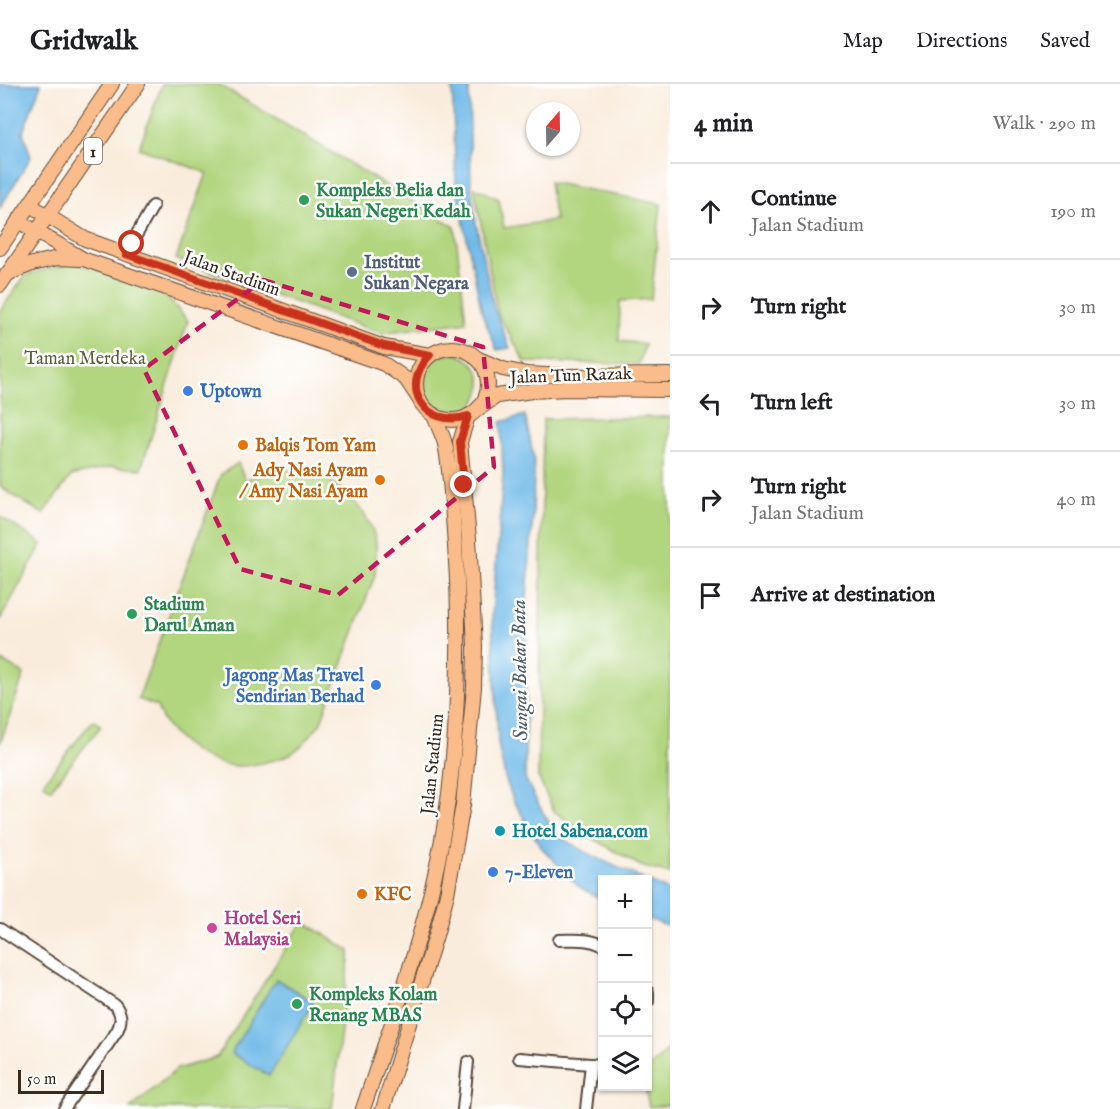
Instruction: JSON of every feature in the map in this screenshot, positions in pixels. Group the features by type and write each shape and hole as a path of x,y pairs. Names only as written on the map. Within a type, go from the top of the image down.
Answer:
{"main road":[{"name":"1","path":"0,248 111,84"},
{"name":"1","path":"4,280 138,84"},
{"name":"Jalan Stadium","path":"30,205 85,239 384,346 430,355"},
{"name":"Jalan Stadium","path":"18,221 82,259 384,364 406,380 418,397"},
{"path":"4,280 32,264 58,258 82,259"},
{"path":"453,348 465,350 482,365 487,376 487,388 484,399 473,412 456,419 445,419 434,415 424,407 418,397 417,374 422,363 430,355 453,348"},
{"name":"Jalan Tun Razak","path":"476,358 503,369 527,374 670,375"},
{"name":"Jalan Tun Razak","path":"473,412 497,396 532,391 670,390"},
{"name":"Jalan Stadium","path":"383,1109 447,894 463,805 474,687 475,646 469,539 460,442 473,412"},
{"name":"Jalan Stadium","path":"363,1109 423,923 434,880 451,778 459,646 455,540 445,443 434,415"}],"street":[{"path":"126,254 153,206"},
{"path":"0,929 115,1005 119,1010 121,1023 117,1031 64,1109"},
{"path":"559,940 598,942"},
{"path":"519,1058 597,1065 586,1109"},
{"path":"463,1109 468,1062"}],"highlighted area":[{"path":"263,280 483,347 494,467 338,595 240,569 144,369"}],"green space":[{"name":"Kompleks Belia dan Sukan Negeri Kedah","path":"162,84 218,84 455,227 466,322 380,333 176,259 207,173 139,148"},
{"path":"549,182 661,204 651,299 620,301 619,341 645,344 639,364 525,362 498,314 474,187 499,199 504,228 555,220"},
{"name":"Taman Merdeka","path":"74,263 161,290 188,321 141,469 111,467 71,476 43,514 0,487 0,311 25,276"},
{"path":"445,354 457,354 473,362 479,372 481,384 479,396 473,406 457,414 445,414 429,406 421,390 421,378 429,362"},
{"path":"670,417 670,874 641,866 587,835 554,811 538,777 543,419"},
{"path":"238,463 245,480 271,470 285,470 301,471 330,481 344,492 364,514 372,530 377,552 375,575 320,724 302,745 289,755 262,763 238,766 213,761 189,747 169,728 157,706 138,699 221,474"},
{"path":"0,516 42,544 0,620"},
{"path":"0,660 24,674 0,744"},
{"path":"93,720 101,726 51,789 43,783"},
{"name":"Kompleks Kolam Renang MBAS","path":"303,921 350,951 332,1109 130,1109 177,1069 217,1057"},
{"path":"670,1048 670,1105 649,1107 646,1091 652,1091 652,1065"}],"water":[{"path":"0,84 41,84 23,132 31,157 0,208"},
{"path":"452,84 469,84 471,188 475,218 494,308 510,348 497,350 482,313 456,185"},
{"name":"Sungai Bakar Bata","path":"525,415 534,459 527,598 525,778 555,831 597,858 635,875 598,875 598,898 579,887 541,847 513,800 498,744 492,615 503,474 501,422"},
{"path":"652,883 670,891 670,927 652,920"},
{"path":"276,979 314,1002 269,1076 231,1053"}],"place":[{"name":"Kompleks Belia dan Sukan Negeri Kedah","path":"304,200"},
{"name":"Institut Sukan Negara","path":"352,272"},
{"name":"Uptown","path":"188,391"},
{"name":"Balqis Tom Yam","path":"243,445"},
{"name":"Ady Nasi Ayam / Amy Nasi Ayam","path":"380,480"},
{"name":"Stadium Darul Aman","path":"132,614"},
{"name":"Jagong Mas Travel Sendirian Berhad","path":"376,685"},
{"name":"Hotel Sabena.com","path":"500,831"},
{"name":"7-Eleven","path":"493,872"},
{"name":"KFC","path":"362,894"},
{"name":"Hotel Seri Malaysia","path":"212,928"},
{"name":"Kompleks Kolam Renang MBAS","path":"297,1004"}],"route":[{"path":"132,244 126,254 384,346 430,355 422,363 417,374 418,397 424,407 434,415 445,419 468,416 460,442 464,485"}]}
